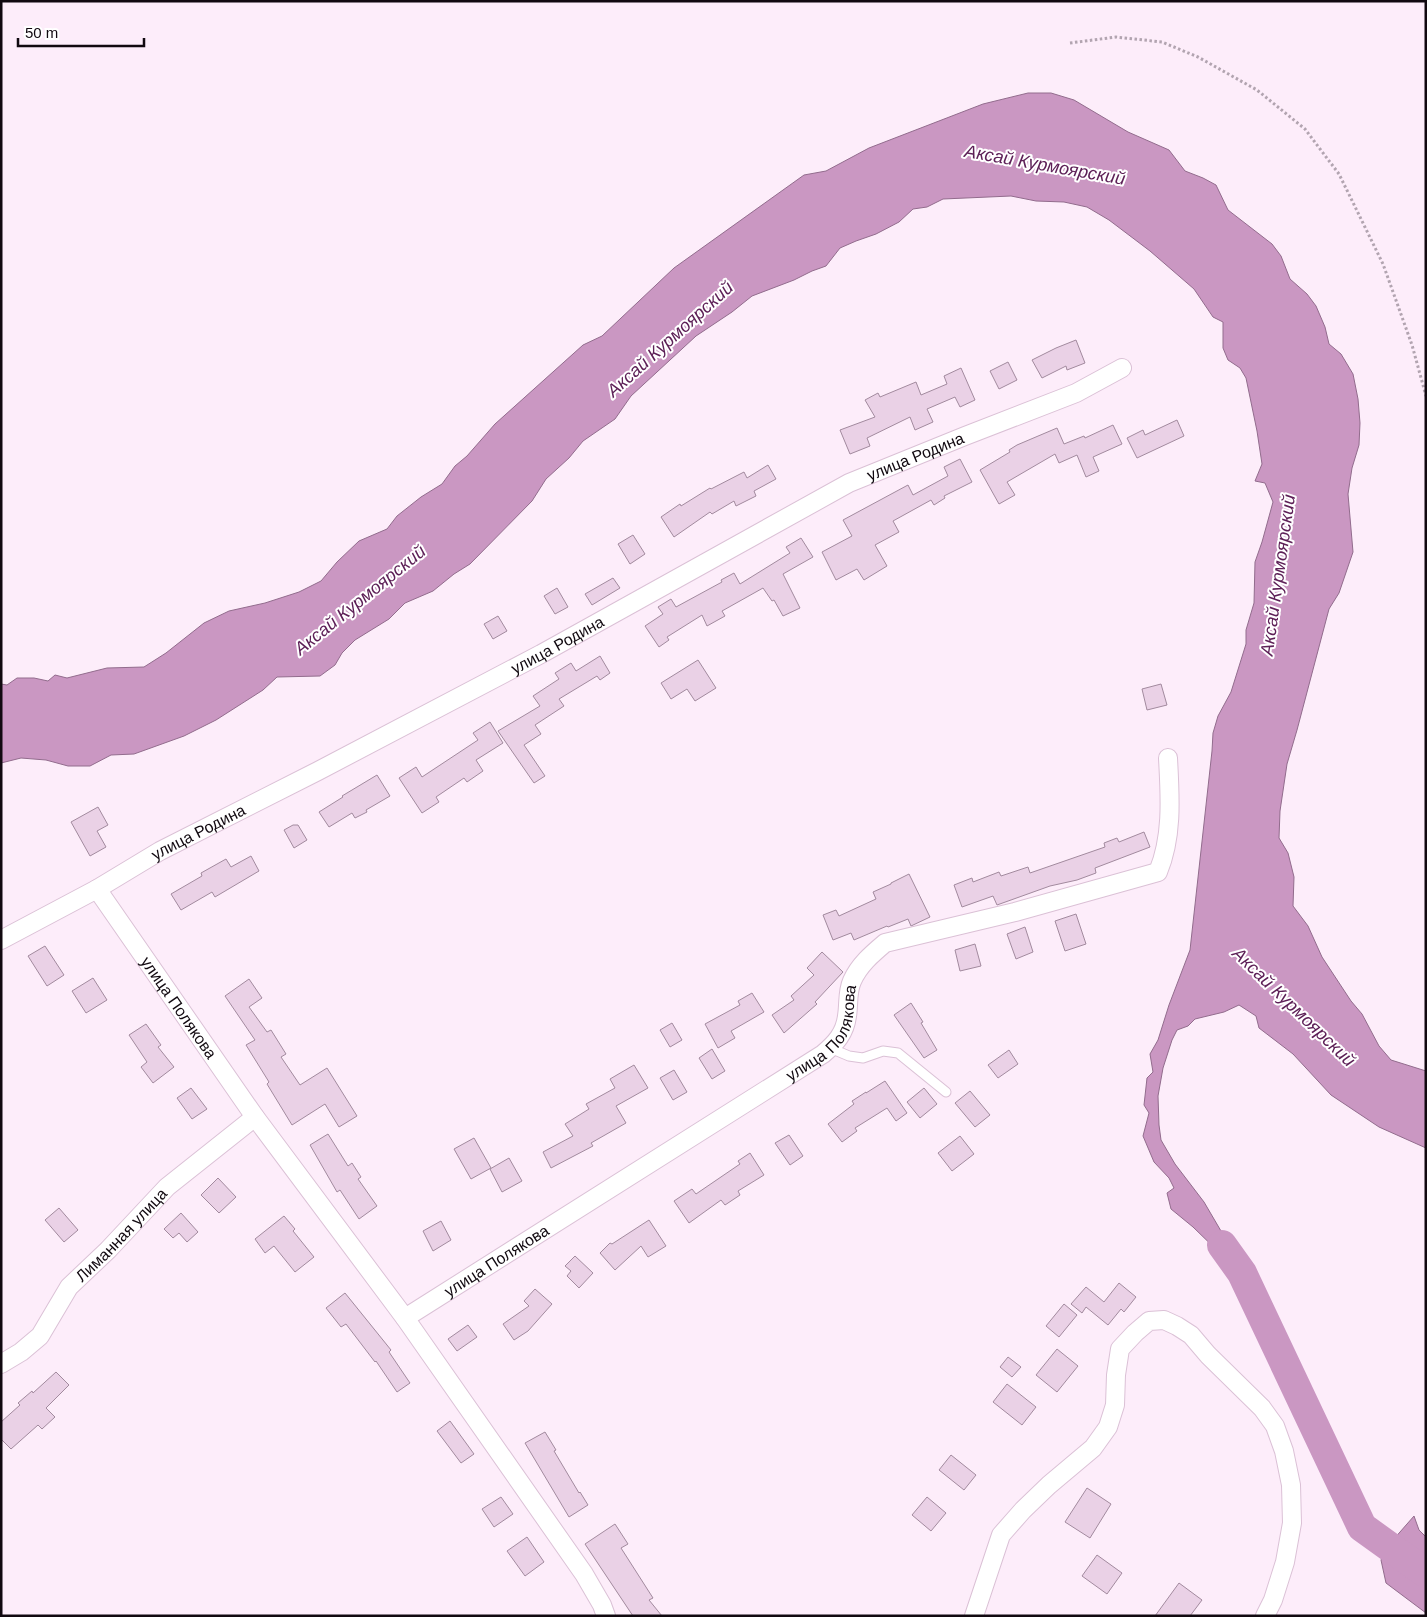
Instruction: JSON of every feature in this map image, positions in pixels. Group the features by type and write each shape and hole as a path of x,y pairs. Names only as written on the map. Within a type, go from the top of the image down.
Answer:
{"street":[{"name":"улица Родина","path":"1,940 97,889 160,851 318,771 541,654 849,482 1076,393 1122,368"},
{"name":"улица Полякова","path":"405,1318 823,1054 836,1043 844,1029 851,982 859,967 885,943 1015,912 1158,872 1164,856 1168,824 1170,799 1168,758"},
{"name":"улица Полякова","path":"97,889 255,1117 405,1318 584,1574 602,1605 606,1616"},
{"name":"Лиманная улица","path":"1,1364 21,1352 40,1336 69,1287 108,1250 167,1187 255,1117"},
{"path":"976,1613 1001,1535 1049,1485 1093,1448 1108,1427 1115,1405 1116,1375 1120,1349 1149,1321 1164,1320 1191,1335 1208,1355 1262,1408 1275,1426 1284,1451 1291,1485 1292,1523 1285,1562 1273,1600 1265,1616"}],"lane":[{"path":"830,1048 850,1056 863,1058 883,1051 898,1053 946,1092"}],"path":[{"path":"1070,43 1116,37 1162,42 1198,57 1258,90 1304,130 1339,174 1384,264 1412,345 1426,396"}],"water":[{"name":"Аксай Курмоярский","path":"1028,93 1051,93 1074,100 1128,132 1169,150 1185,171 1216,185 1228,210 1272,244 1281,256 1290,279 1307,294 1316,306 1325,327 1329,344 1341,354 1353,374 1358,399 1359,445 1352,468 1348,494 1353,552 1339,593 1329,609 1287,764 1280,811 1279,838 1288,853 1294,877 1293,906 1308,926 1322,957 1351,1001 1362,1014 1379,1046 1391,1060 1426,1071 1426,1148 1379,1127 1331,1095 1293,1054 1259,1028 1256,1016 1239,1005 1224,1012 1195,1019 1188,1026 1177,1030 1163,1068 1158,1096 1161,1140 1175,1164 1204,1202 1221,1231 1256,1275 1240,1280 1226,1259 1171,1209 1167,1193 1174,1188 1169,1178 1154,1162 1143,1136 1149,1113 1144,1105 1147,1078 1153,1072 1150,1054 1158,1040 1190,950 1213,733 1218,716 1231,692 1246,644 1246,630 1254,603 1255,562 1273,502 1265,483 1255,481 1262,464 1257,431 1246,378 1240,368 1228,360 1223,348 1223,322 1213,317 1194,289 1150,251 1109,220 1087,207 1064,202 1036,201 1011,196 943,199 927,207 913,209 899,222 876,234 840,248 826,266 752,296 696,336 631,396 615,419 583,441 569,458 546,479 532,501 470,564 433,591 405,603 389,619 355,640 342,653 335,665 320,676 277,677 263,690 216,720 184,736 134,754 111,755 90,766 68,766 46,760 21,758 1,763 1,684 7,685 17,678 34,678 48,681 55,675 67,678 107,668 144,667 166,653 204,623 229,611 265,603 299,592 321,581 359,541 387,529 397,516 421,497 442,484 455,466 467,456 495,424 583,345 602,336 674,268 804,175 826,171 869,148 983,104"},
{"path":"1414,1516 1419,1530 1426,1537 1426,1613 1386,1583 1381,1560 1386,1548"}],"building":[{"path":"1076,340 1085,363 1067,370 1066,366 1042,378 1032,360"},
{"path":"1008,362 1017,380 999,389 990,371"},
{"path":"961,368 975,400 960,407 955,397 927,409 933,422 915,430 910,417 867,438 870,446 850,454 840,430 875,417 865,400 878,393 880,397 916,382 921,395 947,384 944,376"},
{"path":"1177,420 1184,436 1137,458 1127,438 1143,430 1145,435"},
{"path":"1113,425 1122,444 1093,457 1099,471 1086,477 1077,455 1059,463 1055,454 1007,482 1015,495 999,504 980,470 1010,452 1009,450 1017,445 1057,428 1064,444 1084,436 1085,438"},
{"path":"960,459 972,482 944,496 945,498 934,505 931,500 893,521 899,532 875,545 887,566 864,580 857,569 836,580 822,552 852,536 843,520 908,485 913,495 948,476 944,467"},
{"path":"768,465 776,479 754,491 756,496 736,506 734,501 712,514 710,512 674,537 661,517 680,504 681,506 710,488 744,472 747,478"},
{"path":"633,535 645,554 630,564 618,544"},
{"path":"801,538 813,557 783,574 800,608 783,616 774,600 772,601 763,588 722,611 725,616 707,626 702,615 667,637 669,640 659,647 645,626 663,614 658,607 671,599 676,607 722,582 721,580 734,573 740,584 790,553 786,547"},
{"path":"613,578 620,588 592,605 585,594"},
{"path":"557,588 568,607 555,614 544,596"},
{"path":"498,616 507,631 493,639 484,624"},
{"path":"600,656 610,673 600,680 597,676 559,699 564,706 535,725 541,734 524,745 545,776 534,783 498,731 540,706 533,696 559,679 555,673 571,663 576,671"},
{"path":"698,660 716,688 695,701 687,689 671,699 661,683"},
{"path":"1161,684 1167,705 1147,710 1142,689"},
{"path":"490,722 503,743 476,760 483,771 467,782 464,778 436,797 439,802 422,813 399,778 416,767 422,777 478,740 473,733"},
{"path":"377,775 390,796 366,810 367,812 355,818 352,813 329,827 319,812"},
{"path":"98,807 108,825 97,831 106,847 90,856 71,822"},
{"path":"293,825 298,825 307,840 294,848 284,830"},
{"path":"1144,832 1150,847 1095,868 1096,873 1077,880 1050,886 997,905 993,896 962,907 954,885 972,878 973,882 999,872 1001,876 1028,867 1030,873 1105,847 1104,843 1117,838 1119,842"},
{"path":"251,856 259,871 215,897 212,892 181,910 171,894 202,876 201,873 226,859 231,867"},
{"path":"909,874 930,917 911,926 908,919 854,940 851,933 833,940 823,915 836,910 839,916 876,899 873,892"},
{"path":"1076,914 1086,944 1065,951 1055,921"},
{"path":"1025,927 1033,952 1016,959 1007,934"},
{"path":"975,944 981,966 960,971 955,950"},
{"path":"45,946 64,975 47,986 28,956"},
{"path":"822,952 843,972 815,1002 817,1004 784,1033 772,1015 794,1000 791,996 814,975 807,968"},
{"path":"93,978 107,1000 86,1013 72,991"},
{"path":"249,979 262,998 249,1007 267,1032 271,1030 286,1054 281,1057 300,1085 327,1068 357,1116 339,1127 325,1104 292,1125 246,1045 255,1040 225,996"},
{"path":"752,993 764,1012 731,1031 735,1038 718,1048 705,1024 740,1005 738,1001"},
{"path":"911,1003 937,1050 924,1058 894,1015"},
{"path":"672,1023 682,1040 670,1047 660,1030"},
{"path":"146,1024 161,1045 158,1047 174,1067 153,1083 141,1067 147,1062 129,1035"},
{"path":"712,1049 725,1071 712,1079 699,1058"},
{"path":"1009,1050 1018,1064 998,1078 988,1065"},
{"path":"634,1065 648,1088 616,1106 626,1123 591,1143 593,1146 551,1168 543,1152 573,1136 565,1124 589,1109 586,1104 615,1088 610,1079"},
{"path":"674,1070 687,1092 673,1100 660,1078"},
{"path":"885,1081 907,1113 896,1121 887,1108 855,1128 857,1131 842,1142 828,1124 854,1104 852,1101"},
{"path":"191,1088 207,1109 192,1119 177,1098"},
{"path":"924,1088 937,1104 920,1118 907,1102"},
{"path":"970,1091 990,1115 975,1127 955,1103"},
{"path":"328,1134 348,1166 352,1163 361,1177 358,1179 377,1206 359,1219 340,1190 337,1192 310,1145"},
{"path":"789,1135 803,1156 790,1165 775,1143"},
{"path":"960,1136 974,1154 952,1171 938,1153"},
{"path":"474,1138 491,1168 471,1179 454,1149"},
{"path":"750,1153 764,1175 738,1191 740,1195 725,1205 721,1200 689,1223 674,1201 692,1189 696,1194 740,1164 738,1161"},
{"path":"509,1158 522,1181 502,1192 490,1169"},
{"path":"218,1178 236,1197 219,1213 201,1195"},
{"path":"59,1208 78,1230 64,1242 45,1220"},
{"path":"181,1213 198,1232 187,1242 179,1233 173,1238 164,1229"},
{"path":"284,1216 295,1229 293,1231 314,1257 295,1272 274,1246 265,1253 255,1239"},
{"path":"649,1220 666,1246 648,1257 641,1246 615,1270 600,1253 610,1243 612,1244"},
{"path":"441,1221 451,1240 433,1251 423,1231"},
{"path":"575,1256 593,1273 579,1288 567,1276 571,1271 565,1266"},
{"path":"1119,1283 1136,1297 1124,1312 1121,1309 1108,1325 1086,1307 1082,1313 1071,1304 1086,1287 1104,1302"},
{"path":"535,1289 552,1304 528,1331 514,1340 503,1324 529,1306 524,1301"},
{"path":"345,1293 391,1350 389,1352 410,1383 397,1392 376,1361 346,1324 341,1327 326,1308"},
{"path":"1064,1304 1077,1315 1059,1337 1046,1326"},
{"path":"468,1325 477,1337 457,1351 448,1339"},
{"path":"1057,1349 1078,1366 1057,1392 1036,1375"},
{"path":"1008,1357 1021,1367 1012,1377 1000,1367"},
{"path":"56,1372 69,1385 46,1408 55,1417 42,1429 38,1425 11,1449 1,1439 1,1422 20,1405 18,1403 32,1391 33,1393"},
{"path":"1007,1384 1036,1407 1022,1425 993,1402"},
{"path":"450,1421 474,1454 461,1463 437,1431"},
{"path":"545,1432 556,1450 554,1451 588,1505 569,1517 525,1443"},
{"path":"951,1455 976,1475 964,1490 939,1470"},
{"path":"1087,1488 1111,1504 1090,1538 1065,1522"},
{"path":"501,1497 513,1514 494,1527 482,1509"},
{"path":"927,1497 946,1513 931,1531 912,1515"},
{"path":"615,1524 628,1544 621,1548 653,1598 649,1600 662,1616 633,1616 585,1544"},
{"path":"527,1537 544,1562 525,1576 507,1551"},
{"path":"1097,1555 1122,1573 1107,1594 1082,1576"},
{"path":"1179,1583 1202,1600 1190,1616 1155,1616"}],"waterway":[{"path":"1222,1245 1242,1273 1362,1527 1426,1573"}]}
